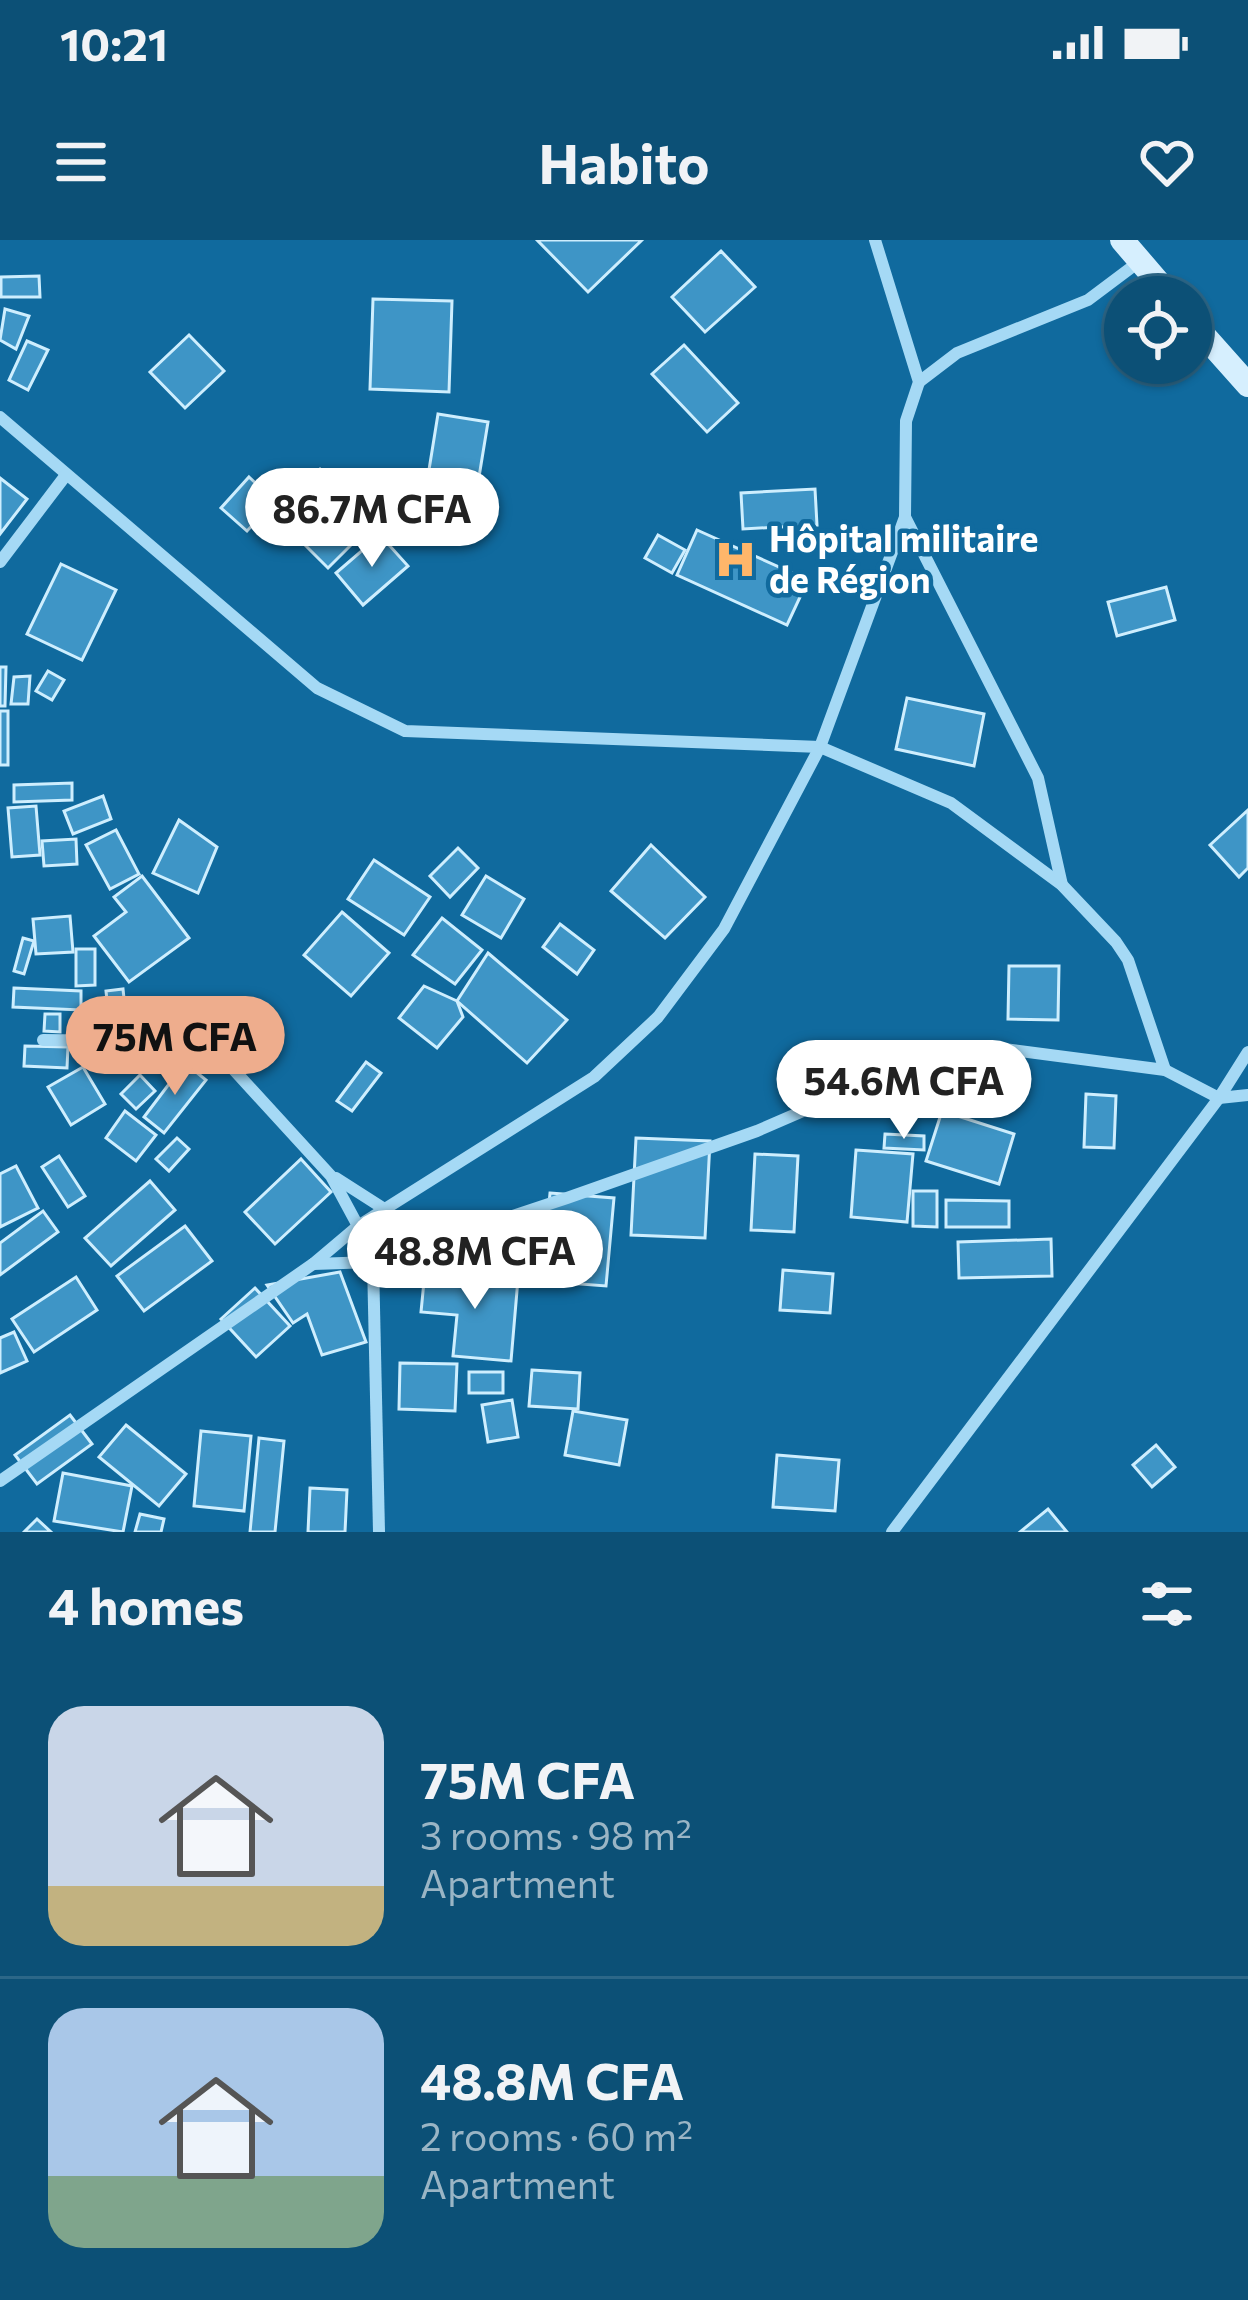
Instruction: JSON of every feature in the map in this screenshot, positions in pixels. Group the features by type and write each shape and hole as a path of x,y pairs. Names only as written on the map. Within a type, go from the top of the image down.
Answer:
{"main road":[{"path":"1122,240 1154,276"},
{"path":"1212,345 1248,385"}],"street":[{"path":"875,240 919,382"},
{"path":"0,1481 313,1264 358,1226 594,1077 658,1017 724,929 820,747 905,517 906,421 919,382 957,353 1088,300 1141,260"},
{"path":"0,417 317,688 405,730 820,747 951,803 1062,885 1128,960 1165,1070"},
{"path":"0,562 66,475"},
{"path":"905,517 1038,778 1062,885"},
{"path":"43,1040 200,1042 223,1058 331,1176 358,1226"},
{"path":"313,1264 373,1262 757,1131 944,1050 982,1046 1165,1070 1219,1098 1248,1095"},
{"path":"892,1532 1219,1098 1248,1052"},
{"path":"331,1176 386,1210"},
{"path":"373,1262 379,1532"}],"building":[{"path":"537,240 642,240 588,292"},
{"path":"721,251 755,287 705,332 672,297"},
{"path":"39,276 40,297 1,297 1,277"},
{"path":"373,299 452,301 449,392 370,389"},
{"path":"5,309 29,316 16,349 0,340"},
{"path":"189,335 224,371 185,408 150,372"},
{"path":"27,341 48,350 28,390 9,380"},
{"path":"684,345 738,403 707,432 652,374"},
{"path":"438,414 488,422 478,483 428,476"},
{"path":"320,469 373,523 328,568 274,514"},
{"path":"249,477 275,501 247,531 221,508"},
{"path":"0,478 27,499 0,534"},
{"path":"815,489 817,525 743,529 741,493"},
{"path":"697,530 808,580 787,625 677,575"},
{"path":"380,535 408,566 363,605 336,573"},
{"path":"658,535 685,550 672,573 645,558"},
{"path":"61,564 116,590 82,660 27,634"},
{"path":"1166,587 1175,620 1117,636 1108,602"},
{"path":"0,667 6,667 5,706 0,706"},
{"path":"48,671 64,680 52,700 36,691"},
{"path":"30,676 28,704 11,704 14,677"},
{"path":"907,698 984,714 974,766 896,749"},
{"path":"0,711 8,711 8,765 0,765"},
{"path":"72,783 72,800 14,802 14,785"},
{"path":"103,796 111,819 73,834 64,811"},
{"path":"36,806 40,855 12,857 8,808"},
{"path":"1248,810 1248,868 1239,877 1210,845"},
{"path":"179,820 217,847 198,893 153,873"},
{"path":"116,830 139,874 110,889 86,845"},
{"path":"76,839 77,864 44,866 42,841"},
{"path":"651,845 705,897 665,938 611,891"},
{"path":"458,848 478,868 450,897 430,876"},
{"path":"374,860 430,897 404,935 348,899"},
{"path":"142,876 189,938 129,982 94,936 126,912 114,897"},
{"path":"486,876 524,899 501,938 462,915"},
{"path":"342,912 389,953 351,996 304,955"},
{"path":"70,916 73,952 36,954 33,919"},
{"path":"442,918 482,950 455,984 413,955"},
{"path":"560,924 594,950 577,974 543,947"},
{"path":"23,938 34,941 24,974 14,971"},
{"path":"76,949 95,949 95,985 76,986"},
{"path":"488,953 567,1020 527,1063 457,1001"},
{"path":"1009,966 1059,966 1058,1020 1008,1019"},
{"path":"424,986 457,1001 463,1017 437,1048 399,1018"},
{"path":"14,988 81,991 81,1010 13,1007"},
{"path":"123,989 125,1008 108,1010 106,991"},
{"path":"45,1014 60,1014 60,1032 44,1031"},
{"path":"25,1046 68,1047 67,1068 24,1066"},
{"path":"126,1049 158,1049 158,1063 127,1064"},
{"path":"366,1062 381,1073 352,1111 337,1101"},
{"path":"185,1063 206,1080 164,1133 144,1117"},
{"path":"83,1067 105,1104 71,1125 48,1087"},
{"path":"140,1075 155,1091 136,1109 121,1094"},
{"path":"1086,1094 1116,1096 1114,1148 1084,1147"},
{"path":"125,1111 156,1135 136,1161 106,1138"},
{"path":"942,1111 1014,1134 999,1184 926,1161"},
{"path":"885,1134 924,1136 924,1150 884,1148"},
{"path":"177,1138 189,1149 169,1171 156,1159"},
{"path":"636,1138 710,1141 705,1238 631,1235"},
{"path":"856,1150 913,1154 907,1222 851,1217"},
{"path":"755,1154 798,1156 794,1232 751,1230"},
{"path":"59,1156 85,1196 68,1207 42,1167"},
{"path":"301,1159 331,1192 275,1244 245,1212"},
{"path":"16,1166 38,1208 0,1227 0,1174"},
{"path":"150,1181 175,1210 111,1266 85,1238"},
{"path":"913,1191 937,1191 937,1227 913,1226"},
{"path":"550,1193 614,1198 606,1286 542,1281"},
{"path":"946,1200 1009,1201 1009,1227 946,1227"},
{"path":"43,1211 58,1232 0,1275 0,1243"},
{"path":"185,1226 212,1261 144,1311 117,1276"},
{"path":"1051,1239 1052,1276 959,1278 958,1242"},
{"path":"783,1270 833,1274 830,1313 780,1310"},
{"path":"425,1271 518,1279 511,1361 453,1356 457,1315 421,1312"},
{"path":"340,1272 366,1342 322,1355 307,1314 293,1323 267,1285"},
{"path":"76,1277 97,1310 34,1352 12,1319"},
{"path":"255,1288 290,1326 256,1357 221,1319"},
{"path":"14,1332 27,1361 0,1373 0,1338"},
{"path":"400,1363 457,1364 455,1411 399,1409"},
{"path":"532,1370 580,1373 578,1409 529,1406"},
{"path":"469,1372 503,1372 503,1393 469,1393"},
{"path":"512,1400 518,1437 488,1442 482,1405"},
{"path":"573,1411 627,1420 619,1465 565,1455"},
{"path":"70,1415 92,1444 37,1484 15,1455"},
{"path":"126,1425 186,1474 159,1506 99,1457"},
{"path":"201,1431 251,1436 244,1511 194,1506"},
{"path":"259,1438 284,1441 275,1532 250,1532"},
{"path":"1156,1445 1175,1467 1152,1487 1133,1465"},
{"path":"777,1455 839,1460 835,1511 773,1507"},
{"path":"63,1473 132,1486 123,1532 54,1521"},
{"path":"310,1488 347,1490 345,1532 308,1532"},
{"path":"1048,1509 1067,1532 1020,1532"},
{"path":"140,1514 164,1519 161,1532 135,1532"},
{"path":"37,1519 51,1532 24,1532"}],"place":[{"name":"Hôpital militaire de Région","path":"735,560"}]}
